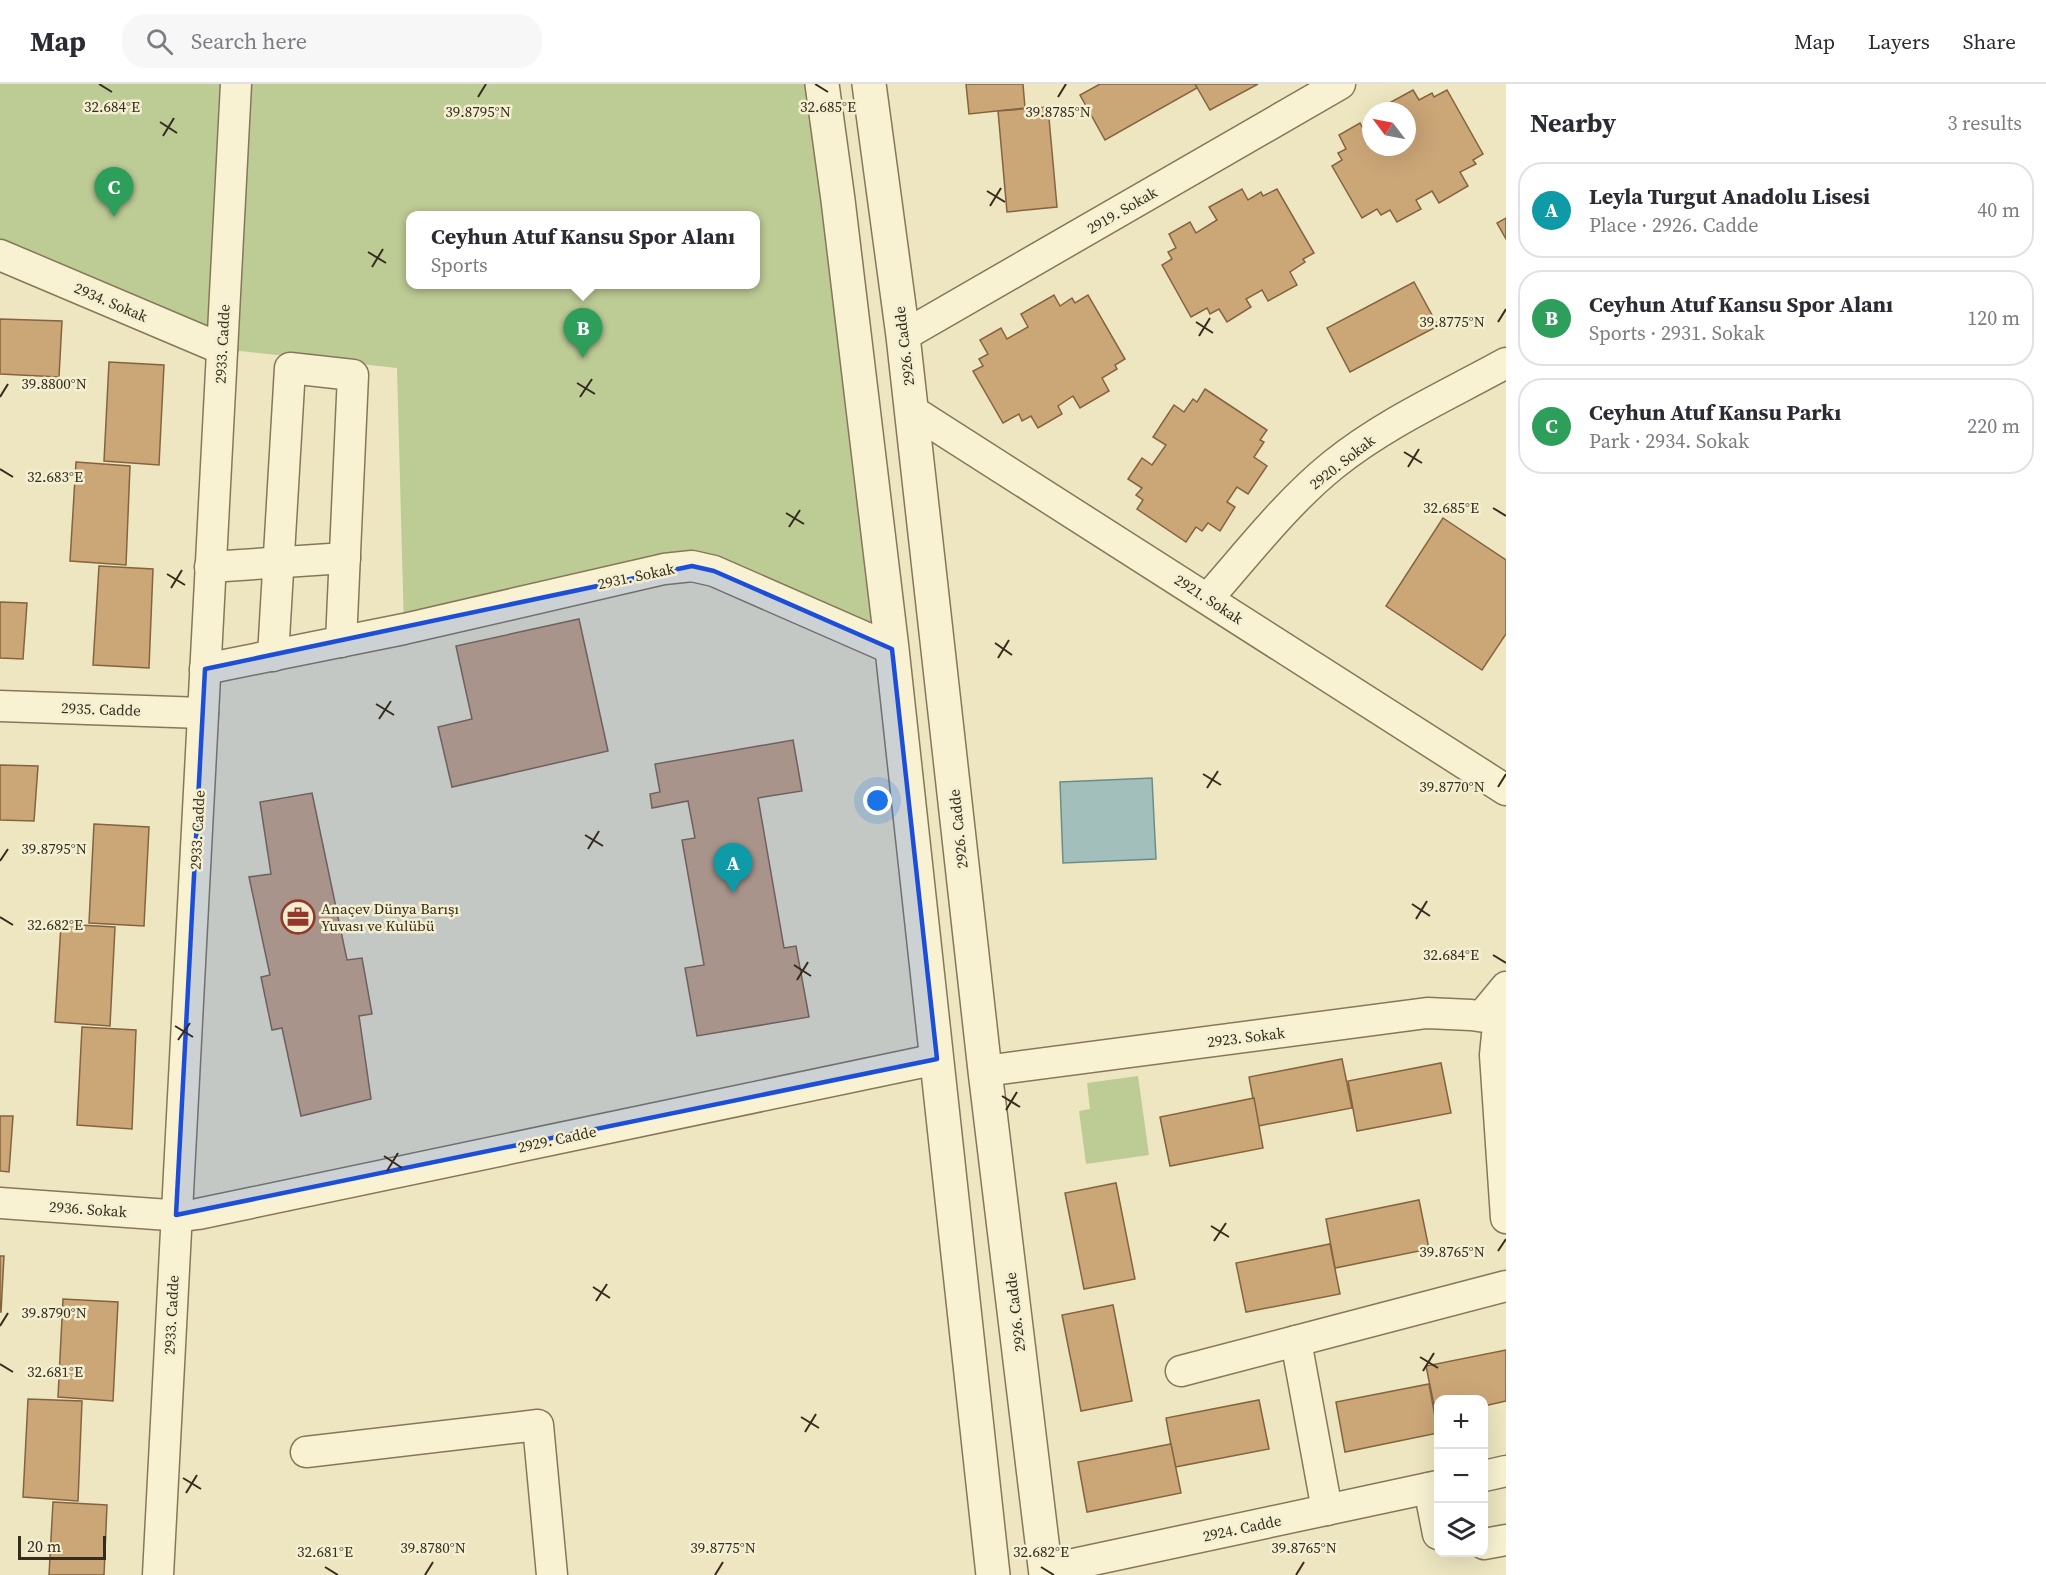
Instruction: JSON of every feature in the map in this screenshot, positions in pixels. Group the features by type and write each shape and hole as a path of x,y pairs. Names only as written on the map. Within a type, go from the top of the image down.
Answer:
{"street":[{"name":"2933. Cadde","path":"158,1575 236,84"},
{"path":"822,84 892,649 993,1575"},
{"name":"2926. Cadde","path":"869,84 903,336 985,1071 1046,1572"},
{"name":"2919. Sokak","path":"903,336 1340,84"},
{"name":"2934. Sokak","path":"0,255 222,349"},
{"name":"2920. Sokak","path":"1208,598 1300,496 1333,465 1386,429 1506,363"},
{"path":"273,656 290,368 353,375 341,642"},
{"name":"2921. Sokak","path":"911,410 1506,790"},
{"path":"210,567 345,558"},
{"name":"2931. Sokak","path":"205,669 341,642 664,569 692,566 714,571 892,649"},
{"name":"2935. Cadde","path":"0,706 203,713"},
{"path":"1506,987 1497,1019 1495,1055 1506,1218"},
{"name":"2923. Sokak","path":"985,1071 1427,1013 1497,1019"},
{"name":"2929. Cadde","path":"176,1215 198,1214 937,1059"},
{"name":"2936. Sokak","path":"0,1203 176,1215"},
{"path":"1181,1371 1506,1286"},
{"path":"1296,1341 1328,1510"},
{"path":"306,1452 538,1425 552,1575"},
{"path":"1488,1475 1506,1471"},
{"name":"2924. Cadde","path":"1046,1572 1434,1487"},
{"path":"1488,1543 1506,1540"},
{"path":"998,1575 1046,1572"}],"highlighted area":[{"path":"692,566 714,571 892,649 937,1059 176,1215 205,669"}],"green space":[{"path":"0,84 822,84 892,649 714,571 404,629 397,368 222,349 0,255"},
{"path":"1138,1076 1149,1155 1086,1164 1079,1111 1090,1109 1087,1083"}],"water":[{"path":"1152,778 1156,859 1063,863 1060,782"}],"building":[{"path":"966,84 1023,84 1025,108 969,114"},
{"path":"1100,84 1195,84 1197,88 1105,140 1080,95"},
{"path":"1195,84 1258,84 1210,110"},
{"path":"1413,90 1419,100 1432,93 1434,97 1447,90 1483,154 1473,160 1476,164 1460,172 1468,186 1439,203 1432,191 1416,200 1421,209 1397,222 1390,210 1381,215 1377,209 1362,218 1332,166 1342,160 1338,153 1346,149 1339,135 1360,123 1362,156 1416,156 1416,102 1391,102"},
{"path":"1048,107 1057,207 1007,212 998,111"},
{"path":"1242,189 1248,200 1261,192 1263,196 1277,189 1314,253 1303,259 1305,262 1290,272 1297,285 1268,301 1262,290 1246,299 1251,307 1227,322 1219,309 1210,314 1207,308 1191,317 1162,265 1172,259 1168,252 1176,248 1169,234 1190,222 1196,233 1217,220 1209,207"},
{"path":"1506,218 1506,239 1497,223"},
{"path":"1414,282 1438,326 1350,372 1327,328"},
{"path":"1054,295 1060,306 1072,298 1075,303 1088,295 1125,359 1115,365 1117,369 1102,378 1109,391 1080,408 1073,396 1058,406 1062,414 1038,428 1031,416 1022,421 1019,414 1003,423 973,371 983,366 979,359 988,354 980,340 1001,328 1007,339 1028,327 1021,314"},
{"path":"0,319 62,321 59,377 0,374"},
{"path":"109,362 164,365 159,465 104,461"},
{"path":"1205,389 1267,430 1260,440 1264,442 1254,457 1267,466 1248,494 1237,487 1227,502 1235,507 1220,531 1208,523 1202,531 1196,527 1186,542 1137,509 1143,500 1136,495 1142,488 1128,479 1142,458 1152,465 1166,445 1153,437 1174,405 1184,412 1193,399 1197,402"},
{"path":"76,462 130,466 126,565 70,561"},
{"path":"1443,518 1506,560 1506,634 1482,670 1386,606"},
{"path":"99,566 153,569 149,668 93,665"},
{"path":"0,602 27,603 23,659 0,658"},
{"path":"579,619 608,751 452,787 438,727 472,719 456,646"},
{"path":"793,740 802,791 758,798 784,948 796,946 809,1017 697,1036 685,968 704,965 682,840 695,838 688,801 652,808 650,794 660,792 655,764"},
{"path":"0,765 38,766 34,821 0,820"},
{"name":"Anaçev Dünya Barışı Yuvası ve Kulübü","path":"312,793 347,960 362,958 372,1014 359,1016 371,1099 301,1116 282,1028 272,1030 261,977 270,975 249,877 271,874 260,802"},
{"path":"94,824 149,827 144,926 89,923"},
{"path":"61,924 115,927 110,1026 55,1022"},
{"path":"82,1027 136,1030 132,1129 77,1125"},
{"path":"1342,1059 1352,1108 1258,1126 1249,1077"},
{"path":"1441,1063 1451,1113 1357,1131 1348,1081"},
{"path":"1254,1098 1263,1148 1170,1166 1160,1117"},
{"path":"0,1116 13,1116 9,1172 0,1171"},
{"path":"1116,1183 1135,1279 1084,1289 1065,1193"},
{"path":"1419,1200 1429,1249 1335,1268 1326,1219"},
{"path":"1330,1244 1340,1294 1246,1312 1236,1263"},
{"path":"0,1256 4,1256 1,1312 0,1312"},
{"path":"63,1299 118,1302 113,1401 58,1397"},
{"path":"1113,1305 1132,1401 1081,1411 1062,1315"},
{"path":"1506,1350 1506,1401 1488,1405 1488,1395 1434,1395 1434,1405 1426,1366"},
{"path":"1429,1384 1434,1411 1434,1434 1345,1452 1336,1402"},
{"path":"28,1399 82,1401 78,1501 23,1497"},
{"path":"1259,1400 1269,1449 1175,1467 1166,1418"},
{"path":"1171,1444 1181,1493 1087,1512 1078,1462"},
{"path":"53,1502 107,1505 104,1575 49,1575"}],"place":[{"name":"Ceyhun Atuf Kansu Parkı","path":"114,217"},
{"name":"Ceyhun Atuf Kansu Spor Alanı","path":"583,358"},
{"name":"Leyla Turgut Anadolu Lisesi","path":"733,893"},
{"name":"Anaçev Dünya Barışı Yuvası ve Kulübü","path":"298,917"}]}
